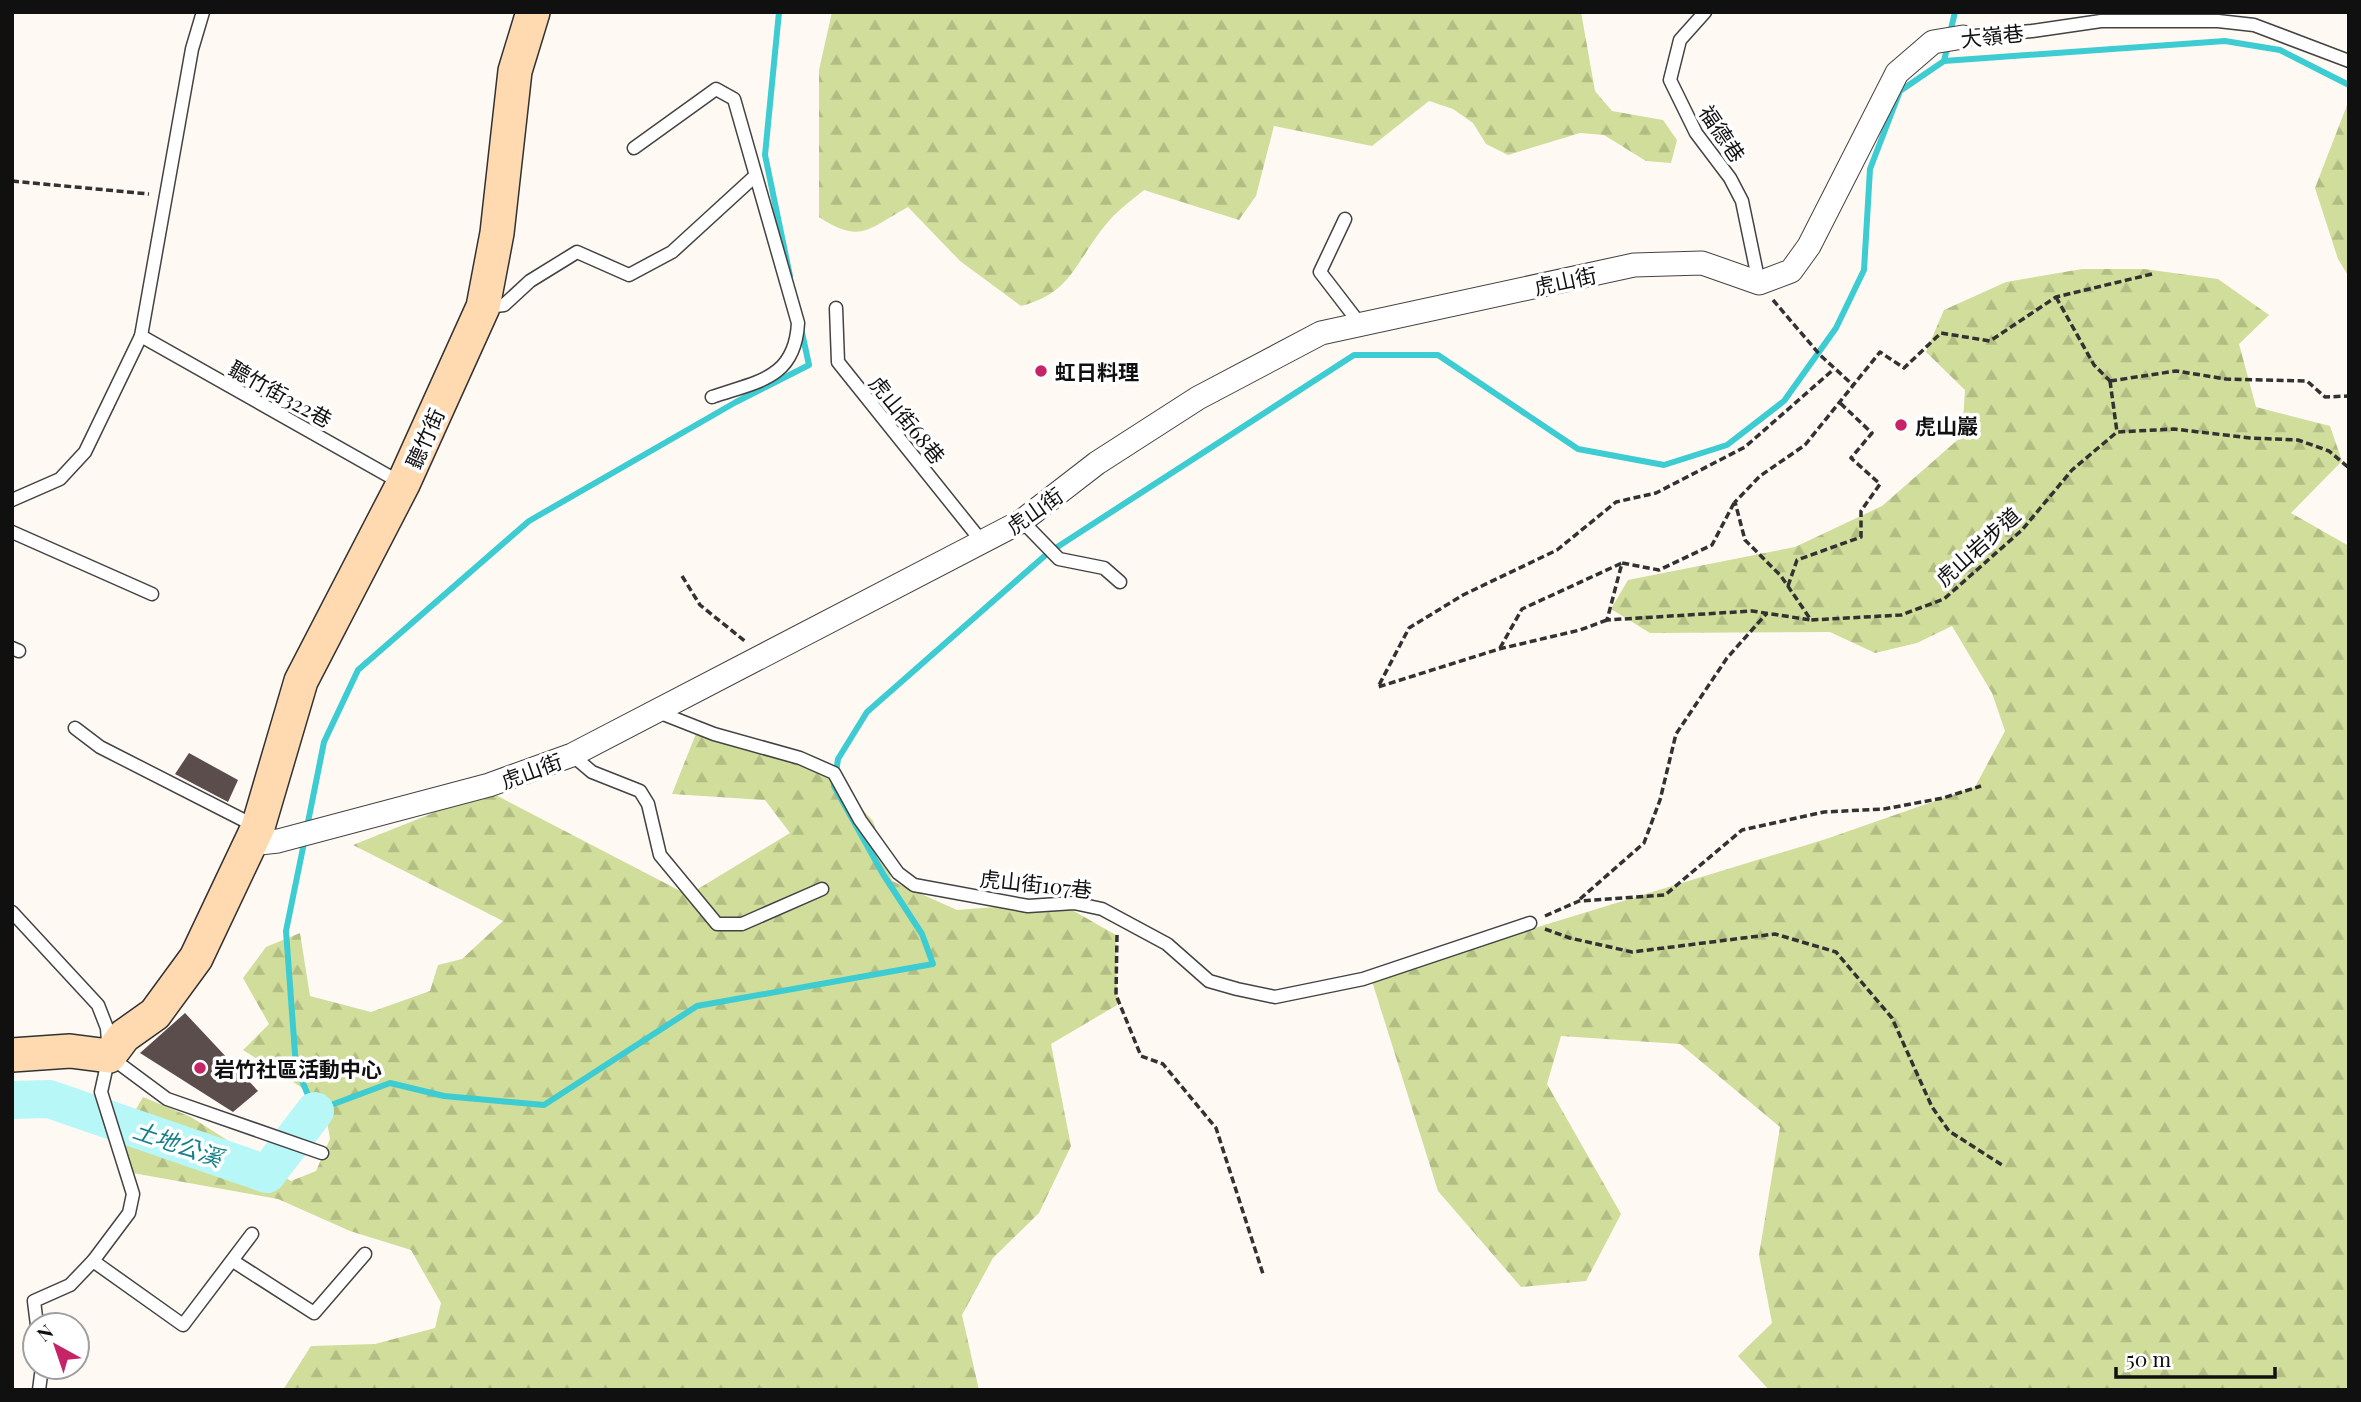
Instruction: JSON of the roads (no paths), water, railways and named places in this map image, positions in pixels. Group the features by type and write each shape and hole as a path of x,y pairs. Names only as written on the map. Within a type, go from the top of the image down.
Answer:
{"street":[{"name":"聽竹街","path":"262,838 301,681 403,484 483,307 497,233 515,71 533,12"},
{"name":"大嶺巷","path":"1759,283 1791,271 1809,246 1897,73 1933,42 1963,37"},
{"name":"虎山街","path":"262,838 319,830 489,785 572,755 983,543 1022,521 1097,463 1198,398 1321,333 1634,265 1702,263 1759,283"},
{"path":"12,1055 70,1051 109,1056 124,1036 155,1014 196,958 262,838"}],"lane":[{"path":"12,500 61,479 85,452 141,336 192,49 203,12"},
{"name":"福德巷","path":"1705,12 1680,40 1670,80 1696,133 1730,177 1742,201 1759,283"},
{"name":"大嶺巷","path":"1963,37 2008,34 2101,20 2218,20 2254,26 2349,61"},
{"path":"634,148 716,89 734,100 798,323 797,341 789,363 770,377 712,397"},
{"path":"483,307 504,305 530,281 577,252 629,275 672,253 754,177"},
{"path":"1345,219 1320,272 1360,324"},
{"name":"虎山街68巷","path":"836,308 838,362 983,543"},
{"name":"聽竹街322巷","path":"141,336 403,484"},
{"path":"1022,521 1059,559 1104,568 1120,582"},
{"path":"12,532 152,594"},
{"name":"虎山街107巷","path":"657,711 714,734 800,758 834,773 860,820 898,873 914,885 1028,906 1074,903 1102,909 1167,944 1209,981 1275,997 1363,978 1530,923"},
{"path":"75,728 100,747 262,838"},
{"path":"572,755 592,772 640,791 648,804 660,855 717,925 742,924 822,889"},
{"path":"12,912 98,1005 107,1028 109,1056 101,1092 133,1194 129,1213 93,1261 70,1285 34,1301 35,1311"},
{"path":"109,1056 167,1099 322,1153"},
{"path":"93,1261 183,1325 252,1234"},
{"path":"233,1261 314,1313 365,1254"}],"waterway":[{"path":"779,12 765,155 790,276"},
{"path":"1950,33 1955,12"},
{"path":"1944,61 2225,41 2280,50 2349,85"},
{"path":"305,838 286,931 296,1067 315,1111 390,1083 444,1096 544,1105 697,1006 933,964 922,934 883,874 834,786 838,759 867,712 1048,553 1354,355 1438,355 1578,449 1664,465 1727,445 1784,401 1836,328 1864,270 1870,169 1900,91 1944,61 1948,44"},
{"path":"307,827 324,742 358,670 529,521 736,402 809,365 801,328"},
{"name":"土地公溪","path":"12,1100 49,1099 267,1174 315,1111"}],"place":[{"name":"虹日料理","path":"1041,371"},
{"name":"虎山巖","path":"1901,425"},
{"name":"岩竹社區活動中心","path":"200,1068"}]}
